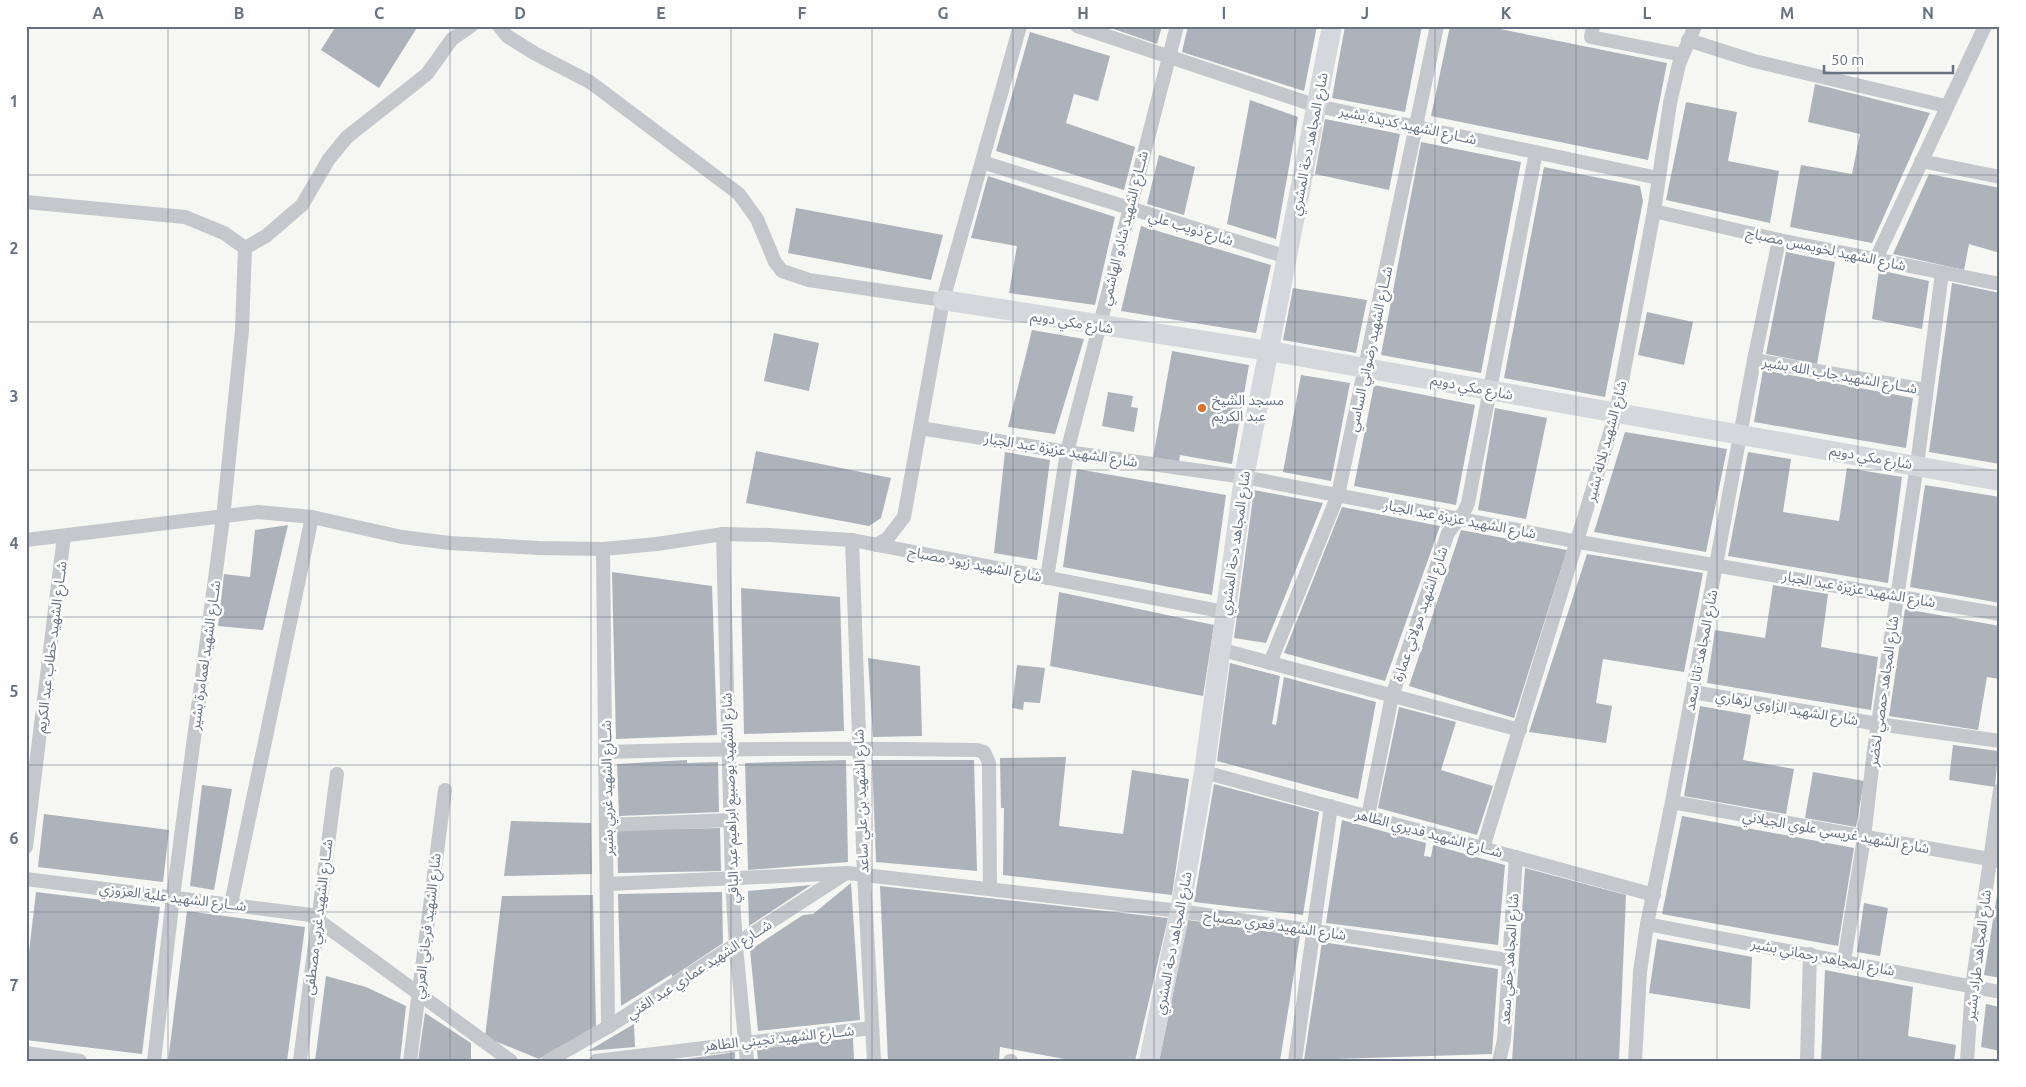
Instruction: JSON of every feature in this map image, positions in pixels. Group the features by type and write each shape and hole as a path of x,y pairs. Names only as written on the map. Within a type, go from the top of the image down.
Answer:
{"street":[{"path":"26,202 186,217 224,233 245,248 266,236 302,205 346,137 427,74 452,39 471,26"},
{"path":"499,26 507,36 534,53 590,82 739,194 757,219 774,262 782,271 808,280 943,300"},
{"path":"876,545 887,539 904,517 943,300 1020,26"},
{"name":"شــارع الشهيد كديدة بشير","path":"1077,26 1317,106 1658,178"},
{"name":"شــارع الشهيد شادو الهاشمي","path":"1047,578 1067,452 1128,209 1177,26"},
{"name":"شارع المجاهد دحة المشري","path":"1149,1061 1180,911 1204,772 1244,477 1332,26"},
{"name":"شــارع الشهيد رضواني الساسي","path":"1270,663 1338,495 1437,26"},
{"name":"شارع الشهيد بلالة بشير","path":"1483,848 1579,542 1616,414 1654,211 1670,103 1682,55 1695,26"},
{"path":"1876,259 1920,161 1985,26"},
{"path":"1592,31 1682,55"},
{"path":"1688,40 1754,61 1946,106"},
{"name":"شارع الشهيد مولاتي عمارة","path":"1368,816 1392,696 1448,533 1460,519 1468,503 1488,390 1536,152"},
{"path":"1920,161 2000,177"},
{"name":"شارع ذويب علي","path":"982,162 1286,257"},
{"name":"شارع الشهيد لخويمس مصباح","path":"1654,211 1779,240 2000,284"},
{"name":"شارع المجاهد تاتا سعد","path":"1636,1061 1640,972 1647,924 1693,692 1754,360 1779,240"},
{"name":"شــارع الشهيد لعمامرة بشير","path":"154,1061 172,897 223,518 242,330 245,248"},
{"name":"شارع المجاهد حمصي لخضر","path":"1844,961 1864,838 1878,724 1942,273"},
{"name":"شارع مكي دويم","path":"943,300 1269,351 2000,481"},
{"name":"شــارع الشهيد جاب الله بشير","path":"1754,360 1926,390"},
{"name":"شارع الشهيد عزيزة عبد الجبار","path":"920,428 1067,452 1244,477 1579,542 2000,614"},
{"name":"شارع الشهيد زيود مصباح","path":"26,540 223,518 258,512 312,517 402,537 450,543 539,548 603,549 657,544 723,534 852,540 1225,612"},
{"path":"231,904 312,517"},
{"name":"شارع الشهيد بوصبيع ابراهيم عبد الباقي","path":"723,534 732,880 747,1061"},
{"name":"شــارع الشهيد خطاب عبد الكريم","path":"26,847 64,536"},
{"name":"شارع الشهيد بن علي ساعد","path":"852,540 864,875 874,1061"},
{"name":"شــارع الشهيد غربي بشير","path":"603,549 608,1027"},
{"path":"1220,650 1520,730"},
{"name":"شارع الشهيد الزاوي لزهاري","path":"1693,692 1878,724 2000,741"},
{"path":"606,752 729,748 859,748 977,750 984,752 988,763 990,888"},
{"name":"شــارع الشهيد قديري الطاهر","path":"1204,772 1654,895"},
{"name":"شــارع الشهيد غربي مصطفى","path":"300,1061 337,774"},
{"name":"شارع الشهيد فرجاني العربي","path":"410,1061 445,790"},
{"name":"شارع المجاهد طراد بشير","path":"1967,1061 1972,987 1995,860 2000,790"},
{"name":"شارع الشهيد غريسي علوي الجيلاني","path":"1672,802 1995,860"},
{"path":"1295,1061 1315,931 1331,806"},
{"path":"607,825 731,820"},
{"name":"شارع المجاهد حفي سعد","path":"1499,1061 1504,1040 1516,857"},
{"name":"شارع الشهيد قعري مصباح","path":"608,884 732,880 847,873 1180,911 1508,960"},
{"name":"شــارع الشهيد عماري عبد الغني","path":"548,1061 608,1027 847,873"},
{"name":"شــارع الشهيد علية العزوزي","path":"26,879 305,913 318,920 510,1061"},
{"name":"شارع المجاهد رحماني بشير","path":"1647,924 2000,992"},
{"path":"1807,1061 1810,954"},
{"name":"شــارع الشهيد تجيني الطاهر","path":"596,1061 872,1028"},
{"path":"26,1053 80,1061"}],"building":[{"path":"336,26 418,26 379,88 321,50"},
{"path":"1105,26 1162,26 1157,44"},
{"path":"1188,26 1317,26 1304,91 1182,52"},
{"path":"1345,26 1422,26 1405,112 1332,98"},
{"path":"1450,26 1485,26 1667,63 1648,160 1431,116"},
{"path":"1030,32 1110,56 1098,101 1074,94 1066,123 1135,147 1124,190 996,151"},
{"path":"1815,84 1930,113 1872,243 1790,227 1801,165 1852,174 1860,134 1808,122"},
{"path":"1250,100 1298,117 1276,239 1227,224"},
{"path":"1686,102 1737,112 1728,161 1779,171 1770,223 1666,200"},
{"path":"1325,119 1400,134 1389,190 1315,174"},
{"path":"1421,142 1521,162 1481,373 1381,355"},
{"path":"1159,155 1195,167 1184,215 1147,204"},
{"path":"1544,167 1640,186 1643,201 1605,397 1504,378"},
{"path":"1929,174 2000,188 2000,253 1969,244 1964,270 1893,254"},
{"path":"988,176 1115,217 1095,305 1009,293 1017,246 971,238"},
{"path":"796,208 943,235 931,280 788,253"},
{"path":"1141,226 1271,265 1256,333 1121,311"},
{"path":"1786,252 1835,262 1817,364 1766,354"},
{"path":"1879,270 1929,281 1922,329 1872,319"},
{"path":"1952,283 2000,293 2000,464 1929,452"},
{"path":"1293,288 1367,300 1356,353 1283,340"},
{"path":"1647,312 1693,322 1684,365 1638,355"},
{"path":"1032,330 1084,339 1055,434 1008,427"},
{"path":"774,333 819,343 809,391 764,381"},
{"name":"مسجد الشيخ عبد الكريم","path":"1172,351 1249,365 1232,464 1180,455 1179,462 1153,458"},
{"path":"1763,370 1913,398 1906,448 1754,422"},
{"path":"1301,375 1350,383 1331,481 1283,472"},
{"path":"1374,385 1475,405 1456,505 1354,486"},
{"path":"1108,392 1133,396 1131,407 1138,408 1134,432 1102,426"},
{"path":"1495,408 1547,418 1526,519 1478,510"},
{"path":"1625,432 1727,449 1706,552 1594,532"},
{"path":"756,451 891,478 881,518 869,526 746,503"},
{"path":"1005,452 1050,460 1037,560 994,553"},
{"path":"1748,452 1791,459 1783,512 1839,521 1847,468 1902,477 1888,583 1728,556"},
{"path":"1077,469 1226,495 1212,595 1063,567"},
{"path":"1925,485 2000,497 2000,603 1910,587"},
{"path":"1254,490 1323,503 1266,643 1234,638"},
{"path":"1342,507 1440,526 1385,681 1284,653"},
{"path":"288,525 263,630 218,626 224,574 250,577 255,530"},
{"path":"1461,530 1567,550 1514,718 1409,686"},
{"path":"1587,554 1703,573 1684,672 1603,659 1596,703 1612,706 1606,743 1529,732"},
{"path":"612,572 712,586 717,735 616,739"},
{"path":"1773,585 1828,594 1821,647 1878,657 1871,710 1707,683 1715,630 1765,638"},
{"path":"741,588 840,597 844,731 744,734"},
{"path":"1059,592 1214,625 1203,696 1050,666"},
{"path":"1905,609 2000,626 2000,679 1987,677 1978,730 1889,716"},
{"path":"868,658 920,666 922,736 873,737"},
{"path":"1230,663 1280,676 1272,724 1276,725 1284,677 1376,702 1358,799 1217,761"},
{"path":"1017,665 1045,668 1040,703 1024,702 1023,710 1012,708"},
{"path":"1700,706 1751,715 1743,760 1794,769 1786,814 1684,796"},
{"path":"1399,707 1456,722 1441,770 1493,786 1477,835 1378,808"},
{"path":"1953,745 1998,751 1995,787 1949,780"},
{"path":"1066,757 1059,826 1123,834 1132,770 1189,779 1172,895 1003,875 1004,808 1001,808 1000,758"},
{"path":"687,760 687,763 718,762 719,812 619,816 617,764"},
{"path":"846,760 848,862 748,870 745,763"},
{"path":"872,760 974,760 977,871 876,862"},
{"path":"1813,772 1864,781 1856,827 1805,818"},
{"path":"1214,784 1319,812 1303,915 1194,902"},
{"path":"202,785 232,789 214,890 190,886"},
{"path":"44,814 169,830 163,882 38,867"},
{"path":"1682,816 1854,848 1838,946 1662,914"},
{"path":"1342,820 1426,843 1424,856 1431,857 1433,845 1505,865 1498,945 1326,923"},
{"path":"511,821 591,823 592,874 504,876"},
{"path":"720,828 721,871 618,873 617,830"},
{"path":"1525,868 1626,895 1619,1061 1512,1061"},
{"path":"851,883 860,1020 758,1031 750,950 803,915 813,914"},
{"path":"2000,883 2000,978 1984,975"},
{"path":"811,885 749,926 748,891"},
{"path":"880,886 1168,918 1135,1061 1075,1061 1000,1047 999,1061 888,1061"},
{"path":"36,892 160,907 142,1054 26,1040 26,977"},
{"path":"722,892 723,943 672,977 672,974 621,1006 618,894"},
{"path":"593,895 596,1026 539,1059 485,1037 502,896"},
{"path":"1864,903 1888,908 1880,956 1857,952"},
{"path":"187,911 305,927 287,1061 168,1061"},
{"path":"1188,920 1300,936 1280,1061 1159,1061"},
{"path":"1657,939 1752,957 1750,1009 1649,993"},
{"path":"1322,942 1498,969 1492,1054 1304,1060"},
{"path":"1825,970 1913,987 1908,1036 1956,1045 1954,1061 1821,1061"},
{"path":"326,976 366,987 406,1006 400,1061 315,1061"},
{"path":"1986,1004 2000,1007 2000,1051 1981,1047"},
{"path":"425,1013 471,1043 471,1061 418,1061"},
{"path":"634,1024 635,1047 588,1051"},
{"path":"853,1038 854,1061 758,1061 757,1049"},
{"path":"735,1052 735,1061 679,1061 679,1060"}],"place":[{"name":"مسجد الشيخ عبد الكريم","path":"1202,408"}]}
